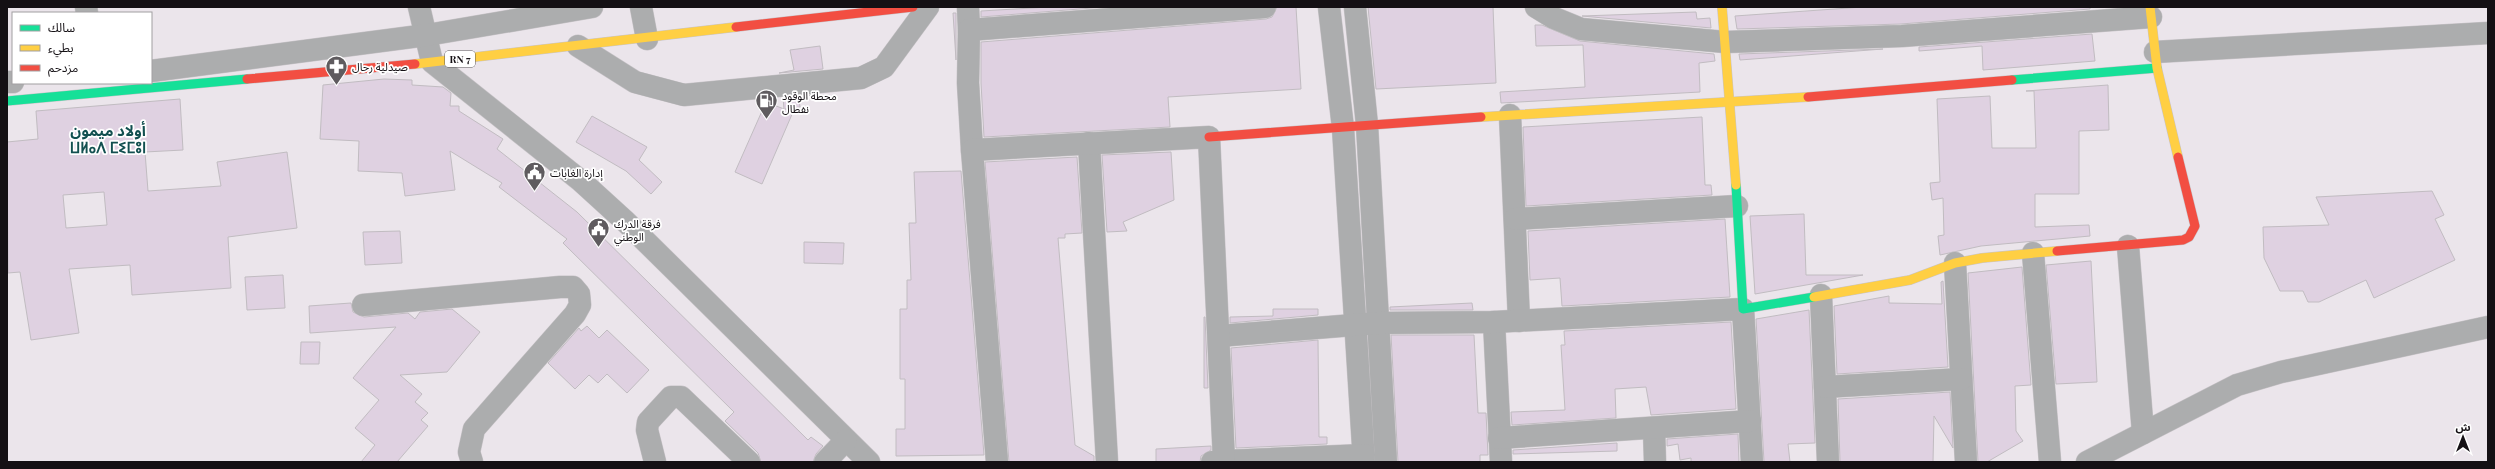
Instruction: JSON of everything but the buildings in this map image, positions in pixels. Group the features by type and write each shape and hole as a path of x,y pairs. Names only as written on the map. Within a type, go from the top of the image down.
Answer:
{"street":[{"path":"419,7 427,35 432,62 581,181 626,222 869,462"},
{"path":"152,71 427,35 592,7"},
{"path":"641,7 647,39"},
{"name":"RN 7","path":"7,101 432,62 647,39 913,7"},
{"path":"578,46 635,82 684,95 861,78 884,67 928,7"},
{"path":"968,7 968,83 972,150 997,462"},
{"path":"969,30 1265,7"},
{"path":"1209,137 1219,336 1218,462 1364,458 1343,128 1329,7"},
{"path":"1355,7 1367,125 1386,462"},
{"path":"1219,336 1355,324 1494,322 1743,309 1910,280 1954,263 1982,258 2183,240 2189,237 2195,226 2156,60 2151,12 1902,36 1725,42 1581,29 1554,18 1536,7"},
{"path":"1722,7 1730,102 1752,462"},
{"path":"972,150 1209,137 1510,115 1730,102 2156,60 2488,33"},
{"path":"1510,115 1519,321"},
{"path":"1089,143 1107,462"},
{"path":"1515,219 1736,206"},
{"path":"2128,246 2144,433"},
{"path":"2033,254 2050,462"},
{"path":"1954,263 1966,462"},
{"path":"363,305 560,287 573,287 580,294 580,305 575,314 474,429 469,452 472,462"},
{"path":"1821,295 1828,462"},
{"path":"1494,322 1501,462"},
{"path":"2087,462 2237,385 2280,372 2488,327"},
{"path":"1825,387 1961,379"},
{"path":"655,462 647,430 648,422 671,397 676,396 681,397 749,462"},
{"path":"1500,438 1750,421"},
{"path":"1654,428 1655,462"},
{"path":"825,462 846,440"}],"traffic: fast":[{"path":"2012,80 2157,68"},
{"path":"7,101 247,79"},
{"path":"1736,185 1743,309 1814,297"}],"traffic: slow":[{"path":"1722,7 1736,185"},
{"path":"2150,7 2157,68 2178,157"},
{"path":"415,64 736,27"},
{"path":"1481,117 1808,97"},
{"path":"1814,297 1910,280 1955,263 1982,258 2057,251"}],"traffic: jam":[{"path":"736,27 913,7"},
{"path":"247,79 415,64"},
{"path":"1808,97 2012,80"},
{"path":"1209,137 1481,117"},
{"path":"2057,251 2183,240 2189,237 2195,226 2178,157"}],"place":[{"name":"صيدلية رحال","path":"336,86"},
{"name":"محطة الوقود نفطال","path":"767,120"},
{"name":"إدارة الغابات","path":"534,192"},
{"name":"فرقة الدرك الوطني","path":"599,248"}],"district":[{"name":"أولاد ميمون ⵡⵍⴰⴷ ⵎⵉⵎⵓⵏ","path":"108,138"}]}
